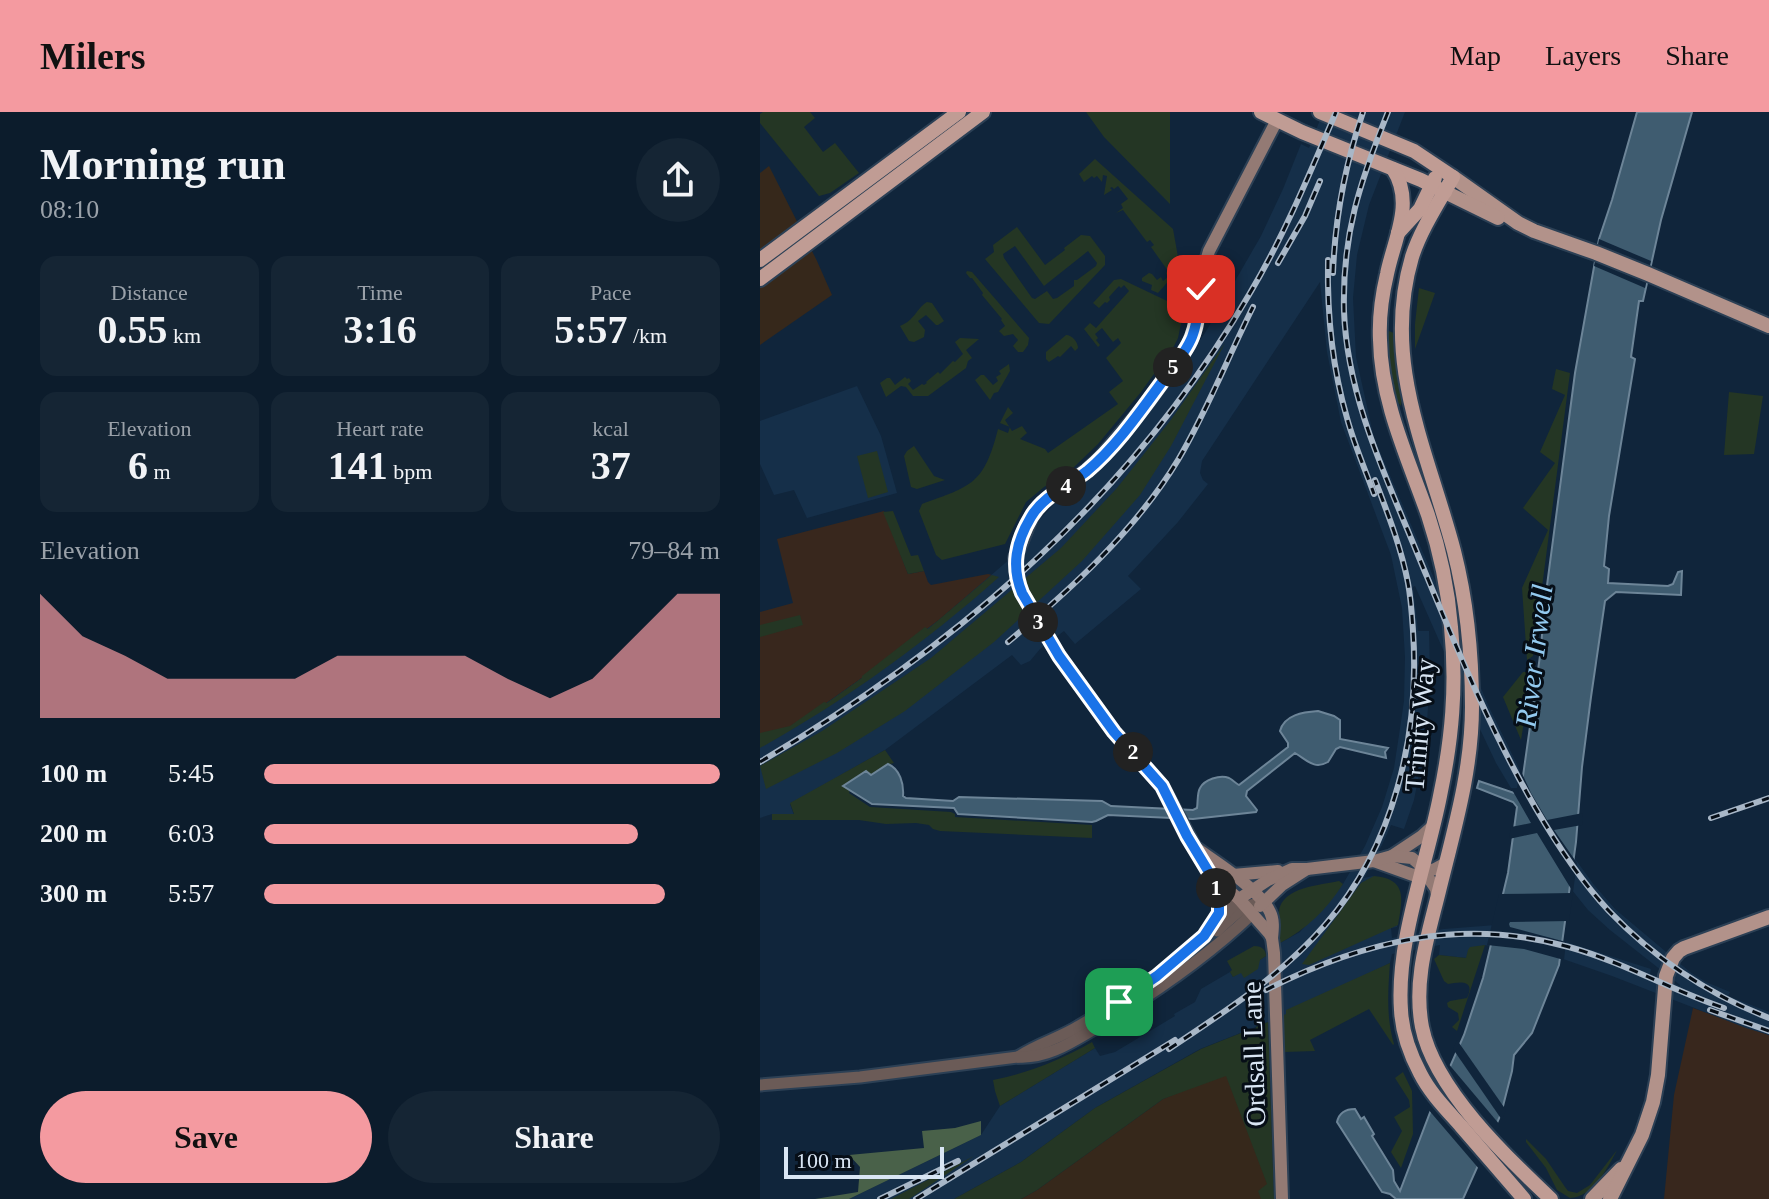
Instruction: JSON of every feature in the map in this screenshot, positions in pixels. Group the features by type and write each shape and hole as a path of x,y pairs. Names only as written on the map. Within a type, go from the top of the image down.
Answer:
{"highway":[{"path":"760,260 959,112"},
{"path":"760,279 983,112"},
{"path":"1261,112 1438,189"},
{"path":"1320,112 1414,151 1447,172"},
{"path":"1393,169 1401,182 1404,198 1398,234"},
{"name":"Trinity Way","path":"1447,172 1412,258 1404,294 1403,365 1455,555 1466,611 1472,709 1461,801 1424,949 1419,988 1422,1028 1430,1054 1453,1092 1497,1146 1551,1199"},
{"name":"Trinity Way","path":"1438,189 1398,234 1387,273 1379,339 1396,425 1440,556 1450,609 1455,669 1448,755 1402,966 1403,1027 1415,1061 1434,1095 1524,1199"}],"main road":[{"path":"1272,938 1210,874 1167,794 1114,732 1049,642 1022,593 1015,558 1032,516 1042,503 1101,457 1148,402 1189,344 1196,326 1209,251 1277,120"},
{"path":"1447,172 1534,231 1624,264 1769,326"},
{"path":"1438,189 1509,222 1518,223"},
{"path":"1233,875 1374,861 1392,856 1434,825"},
{"path":"1195,847 1252,890 1264,903"},
{"path":"1392,856 1412,858 1419,864 1436,889 1437,896"},
{"path":"1374,861 1402,873 1413,888 1415,900"},
{"path":"1402,873 1413,875 1446,863"},
{"path":"1245,907 1264,903 1282,885 1307,869"},
{"path":"1245,907 1252,890 1285,871"},
{"name":"Ordsall Lane","path":"1264,903 1271,912 1273,924 1282,1199"},
{"path":"1610,1199 1642,1135 1653,1102 1668,967 1679,951 1769,917"},
{"path":"1592,1199 1629,1160"}],"street":[{"path":"1197,944 1219,913 1217,889 1210,874"},
{"path":"1211,928 1245,907"},
{"path":"1239,927 1245,907"},
{"path":"1018,1057 1029,1049 1069,1033 1119,1002 1208,938 1245,907"},
{"path":"760,1085 875,1075 1046,1054 1078,1038 1177,977 1239,927 1263,926"}],"shaded area":[{"path":"1323,112 1405,112 1369,205 1357,255 1353,298 1356,357 1374,438 1489,707 1531,793 1594,885 1615,909 1690,972 1730,992 1728,996 1769,1012 1769,1035 1566,960 1524,949 1483,945 1467,958 1439,955 1440,945 1392,954 1390,963 1286,1015 1200,1049 1095,1108 1021,1162 954,1199 849,1199 981,1135 1000,1106 1095,1048 1100,1056 1115,1052 1195,1002 1201,989 1230,972 1233,977 1280,950 1280,943 1300,932 1343,884 1365,846 1394,768 1404,701 1402,608 1391,555 1341,422 1327,352 1320,282 1202,461 1200,473 1208,484 1128,576 1141,589 1075,644 1064,631 1030,661 1021,665 1012,655 885,750 790,804 794,815 772,814 760,818 760,737 791,728 939,620 1026,545 1040,519 1059,499 1098,472 1161,395 1205,333 1261,236 1301,144 1309,148","holes":["1415,586 1496,763 1572,890 1610,930 1680,986 1650,974 1651,969 1509,924 1444,929 1392,938 1391,928 1397,927 1398,919 1373,876 1364,878 1391,825 1404,829 1414,800 1426,739 1429,631 1418,631"]},
{"path":"1637,112 1692,112 1661,220 1643,301 1639,301 1631,357 1635,359 1609,516 1604,566 1609,569 1608,583 1668,586 1682,571 1681,595 1616,592 1605,601 1559,965 1532,1033 1514,1055 1501,1114 1463,1199 1396,1199 1382,1192 1337,1122 1341,1114 1352,1109 1361,1119 1364,1117 1393,1170 1394,1181 1400,1191 1464,1035 1483,978 1508,873 1517,807 1513,802 1477,788 1479,781 1514,793 1521,790 1575,373 1599,239"},
{"path":"769,166 832,295 760,345 760,173"},
{"path":"857,386 881,436 897,493 807,518 794,490 774,495 760,464 760,421"},
{"path":"884,511 908,574 924,571 931,585 992,575 939,620 791,728 760,737 760,612 793,603 777,539"},
{"path":"1318,711 1340,720 1340,739 1388,748 1386,758 1340,747 1328,762 1319,765 1295,753 1247,791 1246,796 1256,812 1193,819 1108,815 1092,822 958,814 954,808 872,804 843,786 866,771 871,775 888,764 898,773 906,798 1102,801 1111,806 1193,810 1197,808 1199,790 1205,782 1225,777 1239,785 1288,747 1280,731 1286,721 1300,714"},
{"path":"1693,1008 1769,1035 1769,1199 1664,1199 1674,1095"},
{"path":"1233,1070 1274,1199 1021,1199 1163,1099"}],"green space":[{"path":"763,112 810,112 815,118 804,127 823,152 835,143 859,173 830,193 819,196 760,123"},
{"path":"1086,112 1170,112 1170,204 1104,137"},
{"path":"1095,159 1173,229 1180,268 1158,293 1151,290 1152,285 1142,281 1142,278 1149,273 1157,280 1161,277 1163,281 1168,277 1168,271 1151,247 1154,245 1150,240 1147,242 1123,210 1116,213 1128,199 1118,186 1110,188 1112,190 1104,195 1107,176 1103,175 1102,182 1097,176 1092,176 1084,182 1079,174"},
{"path":"1017,227 1045,265 1081,235 1090,236 1105,256 1105,265 1049,324 1039,323 985,259 994,252 993,245","holes":["1015,246 1044,286 1088,251 1097,263 1057,298 1053,299 1047,291 1035,299 1003,254"]},
{"path":"967,271 972,272 1029,338 1023,352 1018,352 1013,346 1018,340 1013,334 1004,336 999,331 1005,326 1002,319"},
{"path":"1121,279 1184,309 1174,346 1141,392 1098,444 1073,468 1026,502 1005,544 942,560 936,555 919,511 922,504 974,480 987,461 998,429 1008,433 1010,428 1012,431 1022,426 1027,433 1020,439 1048,453 1118,404 1109,392 1123,381 1106,358 1121,343 1118,338 1113,342 1102,328 1095,334 1098,347 1084,329 1090,323 1096,328 1129,291 1124,285 1119,286 1109,297 1110,300 1099,308 1093,303 1114,280"},
{"path":"1419,288 1435,293 1415,349 1415,324"},
{"path":"927,302 932,303 944,321 936,325 926,315 918,321 925,330 924,337 909,341 900,326"},
{"path":"1389,331 1396,334 1401,406 1391,383"},
{"path":"1066,335 1074,339 1078,348 1075,351 1071,346 1060,357 1049,362 1046,352"},
{"path":"960,338 979,339 966,350 972,358 966,368 928,396 913,396 906,387 901,386 886,397 880,383 887,378 895,385 905,377 909,378 911,381 908,384 913,390 927,383 938,372 940,374 963,354 955,342"},
{"path":"1225,343 1171,446 1140,495 1082,561 994,642 905,711 837,753 766,789 760,766 822,731 931,658 1061,548 1117,488 1170,421"},
{"path":"1009,364 1010,371 990,400 975,380 984,375 993,385 1001,374 999,371"},
{"path":"1556,369 1570,373 1533,656 1527,660 1522,588 1548,530 1523,508 1555,463 1540,452 1565,395 1552,389"},
{"path":"1729,392 1763,396 1754,454 1724,455"},
{"path":"1008,407 1013,413 1005,420 1009,427 1000,423"},
{"path":"914,446 934,476 945,480 917,489 911,487 904,456"},
{"path":"877,451 888,492 868,498 857,456"},
{"path":"893,511 911,556 918,555 924,571 908,574 883,512"},
{"path":"992,575 999,577 914,647 823,711 760,748 760,733 790,726 824,702 827,703 925,627 928,629"},
{"path":"800,615 803,625 760,637 760,625"},
{"path":"1523,672 1532,672 1521,740 1503,697"},
{"path":"885,750 894,763 871,775 865,771 844,786 870,807 951,812 955,817 1092,825 1092,838 940,831 916,823 772,820 772,814 794,814 790,803"},
{"path":"1374,876 1392,881 1400,892 1398,925 1309,965 1302,964 1361,883"},
{"path":"1339,881 1343,884 1323,910 1299,932 1280,943 1279,911 1287,897 1303,888"},
{"path":"1485,945 1457,1031 1452,1027 1459,1020 1458,1013 1447,1003 1467,998 1469,988 1465,983 1448,984 1444,981 1434,959 1439,955 1466,958 1470,947"},
{"path":"1254,946 1263,948 1266,954 1260,960 1258,969 1244,978 1241,973 1233,977 1227,961"},
{"path":"1390,963 1388,1004 1393,1045 1369,1009 1310,1040 1315,1051 1284,1052 1282,1016 1286,1010"},
{"path":"1268,1022 1274,1199 1261,1199 1258,1191 1267,1184 1226,1076 1163,1099 1021,1199 954,1199 1021,1162 1095,1108 1201,1049 1251,1029 1252,1034 1256,1027"},
{"path":"1092,1042 1095,1048 1000,1106 993,1080 1044,1065"},
{"path":"1403,1072 1412,1091 1413,1134 1401,1168 1391,1152 1402,1131 1394,1117 1410,1107 1395,1078"},
{"path":"981,1121 981,1135 849,1199 815,1199 858,1192 860,1167 849,1155 924,1148 922,1131 955,1128"},
{"path":"1526,1139 1546,1159 1568,1191 1577,1193 1590,1185 1617,1150 1592,1187 1586,1193 1570,1198 1557,1190"},
{"path":"974,1156 909,1199 891,1199"}],"pier":[{"path":"1599,239 1651,261 1645,288 1594,266"},
{"path":"1520,769 1547,820 1583,813 1582,825 1554,830 1577,863 1573,892 1537,833 1509,839 1511,827 1531,823 1511,788 1517,788"},
{"path":"1573,893 1569,921 1509,924 1510,927 1566,942 1564,960 1524,949 1487,945 1499,894"},
{"path":"1457,1040 1506,1110 1502,1120 1453,1049"},
{"path":"1447,1062 1500,1125 1480,1170 1427,1108"}],"railway":[{"path":"760,762 834,716 972,615 1036,559 1096,499 1152,435 1203,367 1250,293 1285,227 1336,112"},
{"path":"1333,273 1342,191 1363,112"},
{"path":"1388,112 1361,185 1350,233 1344,283 1347,344 1371,439 1446,623 1518,777 1551,834 1588,887 1626,928 1663,959 1703,986 1769,1018"},
{"path":"1278,263 1305,216 1320,181"},
{"path":"1328,260 1334,360 1350,428 1374,494"},
{"path":"1008,642 1100,558 1161,486 1198,422 1253,307"},
{"path":"1169,1049 1251,992 1308,943 1349,894 1385,825 1398,787 1412,710 1413,631 1405,570 1375,480"},
{"path":"1711,818 1769,798"},
{"path":"1266,990 1339,958 1376,947 1414,939 1490,934 1529,938 1589,953 1724,1008"},
{"path":"1710,1010 1769,1031"},
{"path":"916,1199 1175,1040"},
{"path":"880,1199 958,1161"}],"route":[{"path":"1119,1002 1197,944 1211,928 1219,913 1217,889 1162,786 1114,732 1049,642 1022,593 1015,558 1025,528 1042,503 1101,457 1148,402 1180,358 1196,326 1201,289"}],"water label":[{"name":"River Irwell","path":"1534,656"}]}
